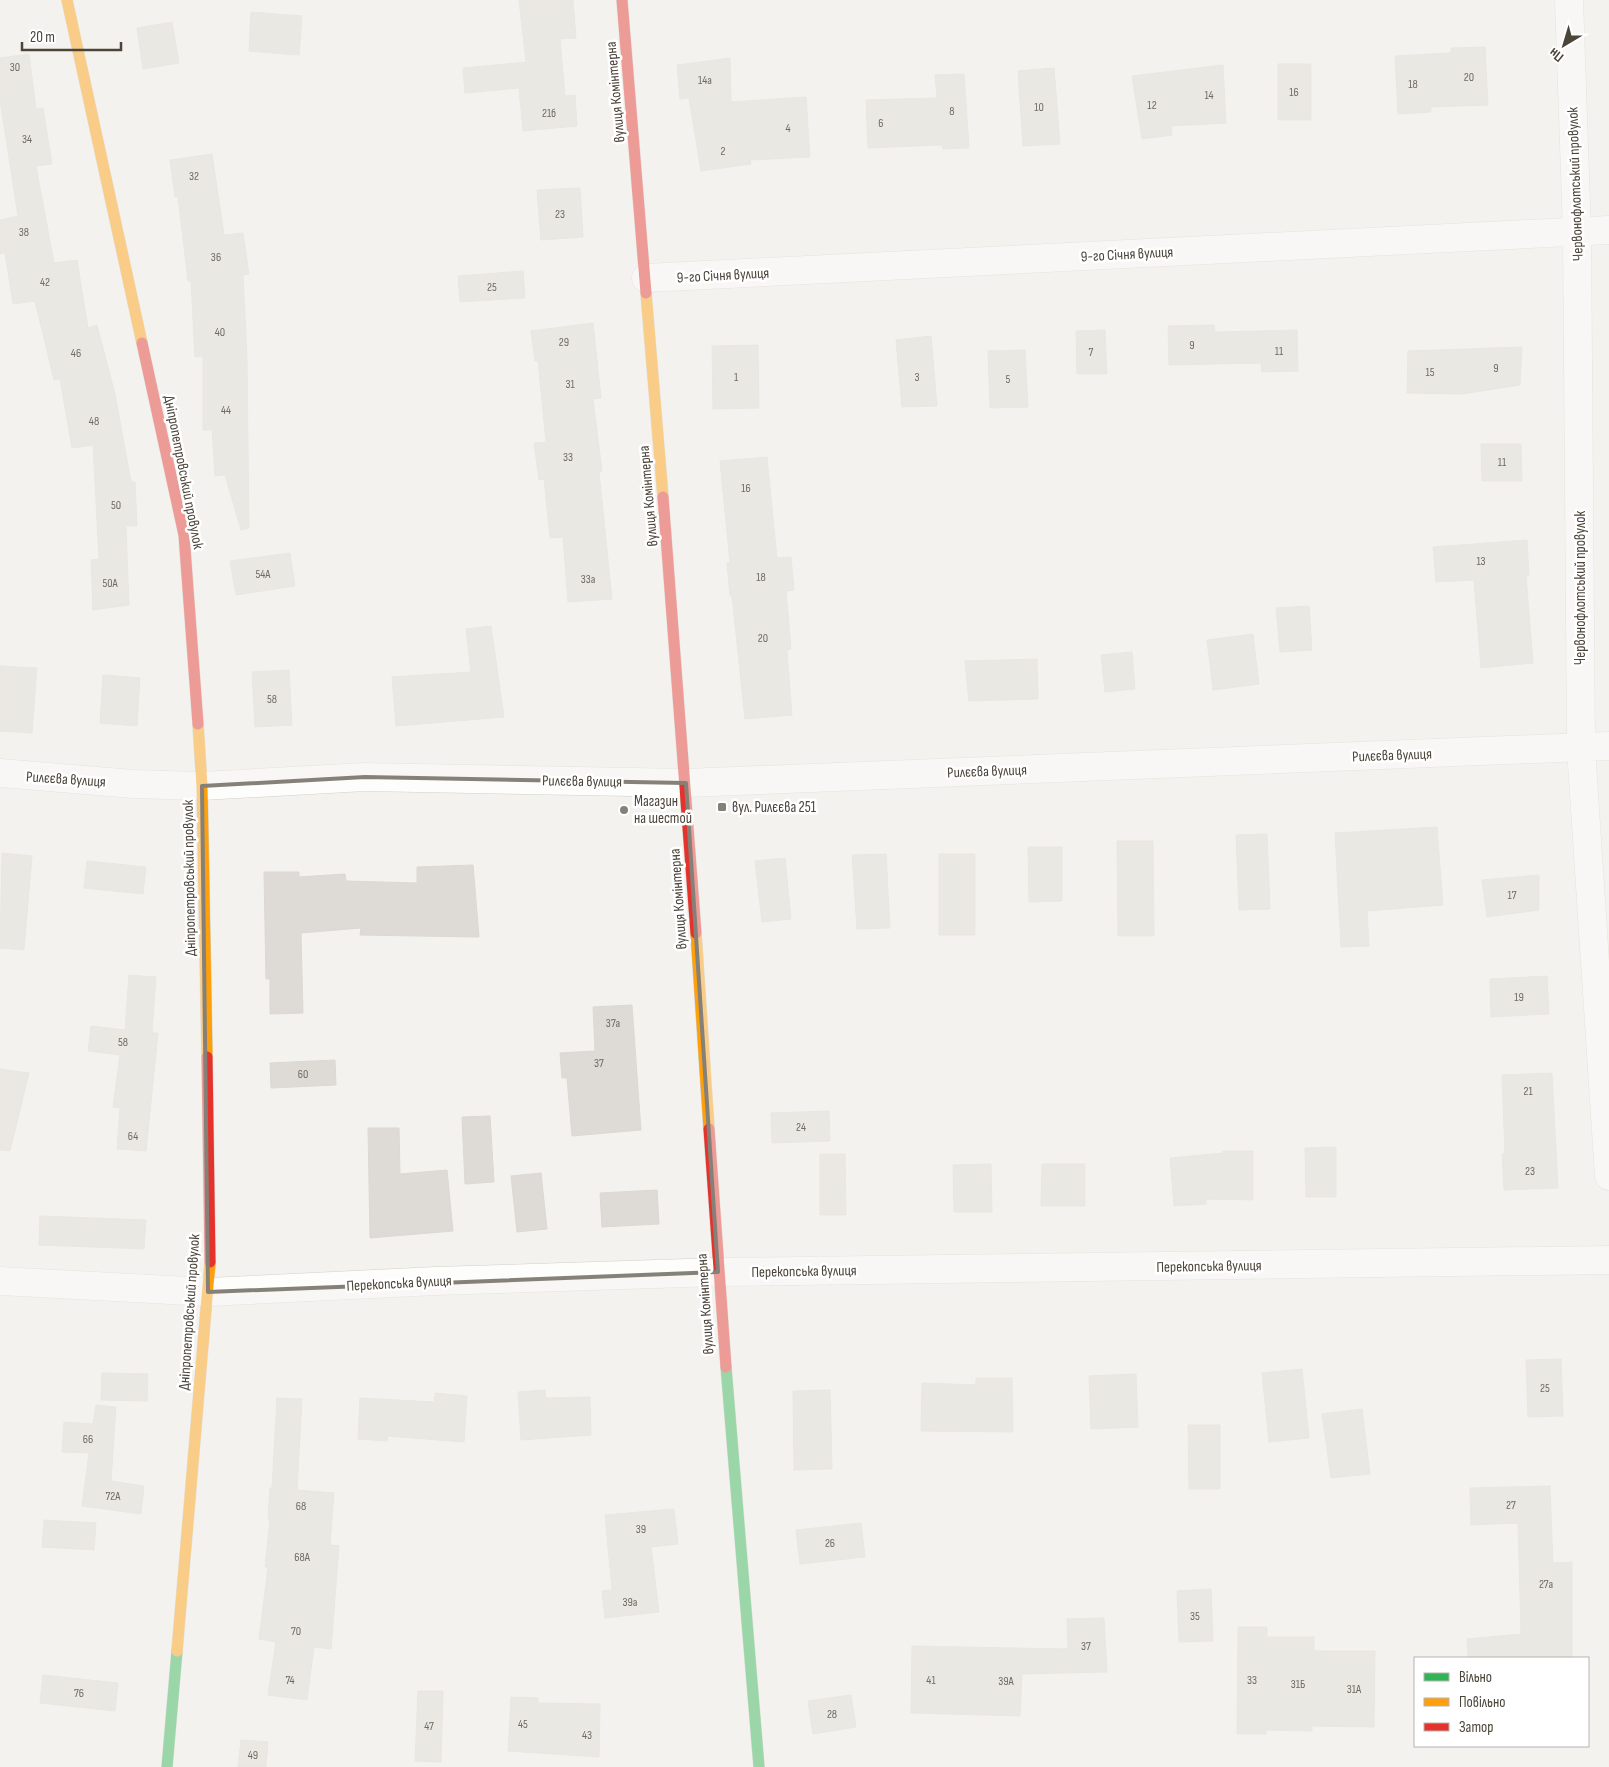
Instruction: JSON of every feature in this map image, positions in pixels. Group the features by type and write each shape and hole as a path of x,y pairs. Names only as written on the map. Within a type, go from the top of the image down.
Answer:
{"street":[{"name":"Дніпропетровський провулок","path":"67,0 184,535 202,786 210,1261 167,1767"},
{"name":"вулиця Комінтерна","path":"622,0 686,783 718,1272 758,1767"},
{"name":"Червонофлотський провулок","path":"1569,0 1577,231 1581,748 1609,1176"},
{"name":"9-го Січня вулиця","path":"646,278 1609,230"},
{"name":"Рилєєва вулиця","path":"0,774 133,784 202,786 365,778 686,783 1609,746"},
{"name":"Перекопська вулиця","path":"0,1281 208,1292 718,1272 1609,1260"}],"highlighted area":[{"path":"365,777 686,783 718,1272 208,1292 202,786"}],"building":[{"path":"519,0 573,0 576,38 560,39 565,96 575,95 577,126 523,131 519,88 465,93 463,68 526,62"},
{"path":"251,12 302,16 299,55 249,51"},
{"path":"172,22 179,63 143,69 137,28"},
{"path":"1485,47 1488,105 1431,107 1431,112 1398,114 1395,56 1451,53 1451,48"},
{"path":"29,54 36,109 43,108 52,164 36,166 54,263 77,260 88,328 97,325 115,394 131,482 135,482 137,526 126,526 129,605 93,610 91,560 99,559 93,445 72,448 60,379 54,380 35,301 13,304 5,253 0,254 0,220 18,216 0,100 0,58"},
{"path":"730,58 731,102 806,97 810,157 750,160 751,164 701,171 689,98 680,99 677,65"},
{"path":"1278,64 1311,64 1311,120 1278,120"},
{"path":"1223,65 1226,123 1171,126 1172,135 1142,139 1132,76"},
{"path":"1054,68 1060,144 1023,146 1018,71"},
{"path":"964,74 969,148 943,149 942,145 868,148 866,100 937,98 935,75"},
{"path":"212,154 224,235 243,233 249,274 243,275 247,358 249,528 241,530 225,475 215,476 212,430 203,430 203,356 195,357 191,281 188,281 178,197 175,197 170,160"},
{"path":"580,188 583,237 541,240 537,190"},
{"path":"523,271 525,298 460,302 458,276"},
{"path":"593,323 601,398 593,399 602,471 599,472 612,599 568,602 563,537 550,538 544,479 539,480 534,443 546,442 538,361 535,361 531,331"},
{"path":"1214,325 1215,332 1297,330 1298,371 1262,372 1261,363 1169,365 1168,326"},
{"path":"1105,330 1107,374 1077,374 1076,331"},
{"path":"931,336 937,406 902,407 896,340"},
{"path":"758,345 759,408 713,409 712,346"},
{"path":"1522,347 1520,385 1462,394 1407,393 1408,351"},
{"path":"1025,350 1028,407 990,408 988,351"},
{"path":"1481,444 1521,444 1522,481 1482,481"},
{"path":"767,457 777,558 791,557 794,590 786,591 791,649 787,650 792,715 745,719 732,596 730,596 727,563 730,563 720,461"},
{"path":"1527,540 1529,576 1526,576 1533,663 1481,668 1474,580 1436,582 1433,547"},
{"path":"290,553 295,586 236,595 230,561"},
{"path":"1309,606 1312,650 1280,652 1276,608"},
{"path":"491,626 504,717 396,726 392,677 471,672 466,629"},
{"path":"1253,634 1259,684 1213,690 1207,640"},
{"path":"1132,652 1135,689 1105,692 1101,655"},
{"path":"1037,659 1038,699 969,701 965,661"},
{"path":"0,666 37,668 32,733 0,731"},
{"path":"289,670 292,725 255,727 252,672"},
{"path":"103,675 140,678 137,726 100,723"},
{"path":"1437,827 1443,905 1367,911 1369,946 1341,947 1335,833"},
{"path":"1267,834 1270,909 1239,910 1236,835"},
{"path":"1117,841 1153,841 1154,936 1118,936"},
{"path":"1028,847 1062,847 1062,901 1029,902"},
{"path":"2,853 32,856 24,950 0,948"},
{"path":"886,854 890,928 857,929 852,855"},
{"path":"939,854 975,854 975,935 939,935"},
{"path":"785,858 791,919 762,922 755,861"},
{"path":"87,861 146,867 143,894 84,888"},
{"path":"473,865 479,937 360,935 361,928 301,933 303,1013 270,1014 270,979 266,979 264,872 299,872 299,877 345,874 346,881 417,883 417,867"},
{"path":"1539,875 1539,910 1487,917 1482,880"},
{"path":"129,975 156,977 152,1033 158,1033 146,1151 117,1149 120,1108 113,1107 120,1055 88,1051 91,1026 125,1030"},
{"path":"1547,976 1549,1014 1491,1017 1490,979"},
{"path":"632,1005 641,1130 572,1136 567,1078 562,1078 560,1053 595,1051 593,1007"},
{"path":"335,1060 336,1085 271,1088 270,1063"},
{"path":"0,1069 29,1073 10,1151 0,1150"},
{"path":"1552,1073 1558,1188 1504,1190 1502,1154 1505,1154 1502,1075"},
{"path":"829,1111 830,1141 772,1143 771,1113"},
{"path":"490,1116 494,1182 465,1184 462,1117"},
{"path":"368,1128 399,1128 400,1174 447,1170 453,1231 370,1238"},
{"path":"1336,1147 1336,1197 1306,1197 1305,1148"},
{"path":"1223,1151 1253,1151 1253,1200 1206,1199 1206,1204 1174,1206 1170,1158 1223,1153"},
{"path":"820,1154 845,1154 846,1215 820,1215"},
{"path":"991,1164 992,1212 954,1212 953,1165"},
{"path":"1042,1164 1085,1164 1085,1206 1041,1206"},
{"path":"541,1173 547,1229 517,1232 511,1176"},
{"path":"657,1190 659,1224 602,1227 600,1193"},
{"path":"40,1216 146,1220 144,1249 39,1245"},
{"path":"1561,1359 1563,1416 1528,1417 1526,1360"},
{"path":"1302,1369 1309,1438 1269,1442 1262,1373"},
{"path":"102,1373 148,1374 147,1401 101,1400"},
{"path":"1136,1374 1138,1427 1091,1429 1089,1376"},
{"path":"976,1378 1012,1378 1013,1432 921,1431 922,1383 976,1385"},
{"path":"545,1390 546,1398 590,1397 591,1435 521,1440 518,1392"},
{"path":"830,1390 832,1469 794,1470 793,1391"},
{"path":"435,1393 467,1396 464,1442 388,1436 387,1441 358,1439 360,1398 434,1402"},
{"path":"277,1398 302,1399 297,1490 334,1493 330,1545 339,1546 331,1649 314,1647 307,1700 268,1695 276,1642 259,1639 268,1567 265,1567 270,1519 268,1519 270,1488 272,1488"},
{"path":"96,1405 116,1407 111,1481 144,1486 141,1514 82,1506 89,1453 62,1452 64,1422 93,1424"},
{"path":"1362,1409 1370,1474 1331,1478 1322,1414"},
{"path":"1188,1425 1220,1425 1220,1489 1189,1489"},
{"path":"1550,1486 1553,1563 1572,1562 1572,1657 1468,1657 1467,1639 1521,1634 1518,1523 1471,1525 1470,1488"},
{"path":"674,1509 678,1544 651,1547 659,1612 605,1618 602,1591 612,1590 605,1515"},
{"path":"44,1520 96,1523 94,1550 42,1547"},
{"path":"861,1523 865,1557 800,1564 796,1530"},
{"path":"1211,1589 1213,1641 1179,1642 1177,1591"},
{"path":"1104,1618 1107,1672 1022,1674 1020,1716 911,1713 912,1646 1068,1649 1067,1619"},
{"path":"1238,1627 1267,1627 1267,1637 1314,1637 1314,1651 1375,1651 1374,1727 1312,1726 1312,1731 1266,1730 1266,1734 1237,1734"},
{"path":"43,1675 118,1683 115,1711 40,1703"},
{"path":"418,1691 443,1691 441,1762 415,1761"},
{"path":"851,1695 856,1727 813,1734 808,1701"},
{"path":"511,1697 538,1698 538,1703 600,1704 599,1757 508,1751"},
{"path":"241,1740 268,1742 266,1767 238,1767"}],"traffic: fast":[{"path":"726,1367 759,1767"},
{"path":"167,1767 177,1651"}],"traffic: slow":[{"path":"67,0 142,343"},
{"path":"646,293 663,497"},
{"path":"198,724 202,786 207,1057"},
{"path":"696,933 709,1129"},
{"path":"177,1651 210,1262"}],"traffic: jam":[{"path":"622,0 646,293"},
{"path":"142,343 184,535 198,724"},
{"path":"663,497 696,933"},
{"path":"207,1057 210,1262"},
{"path":"709,1129 726,1367"}],"place":[{"name":"вул. Рилєєва 251","path":"722,807"},
{"name":"Магазин на шестой","path":"624,810"}]}
